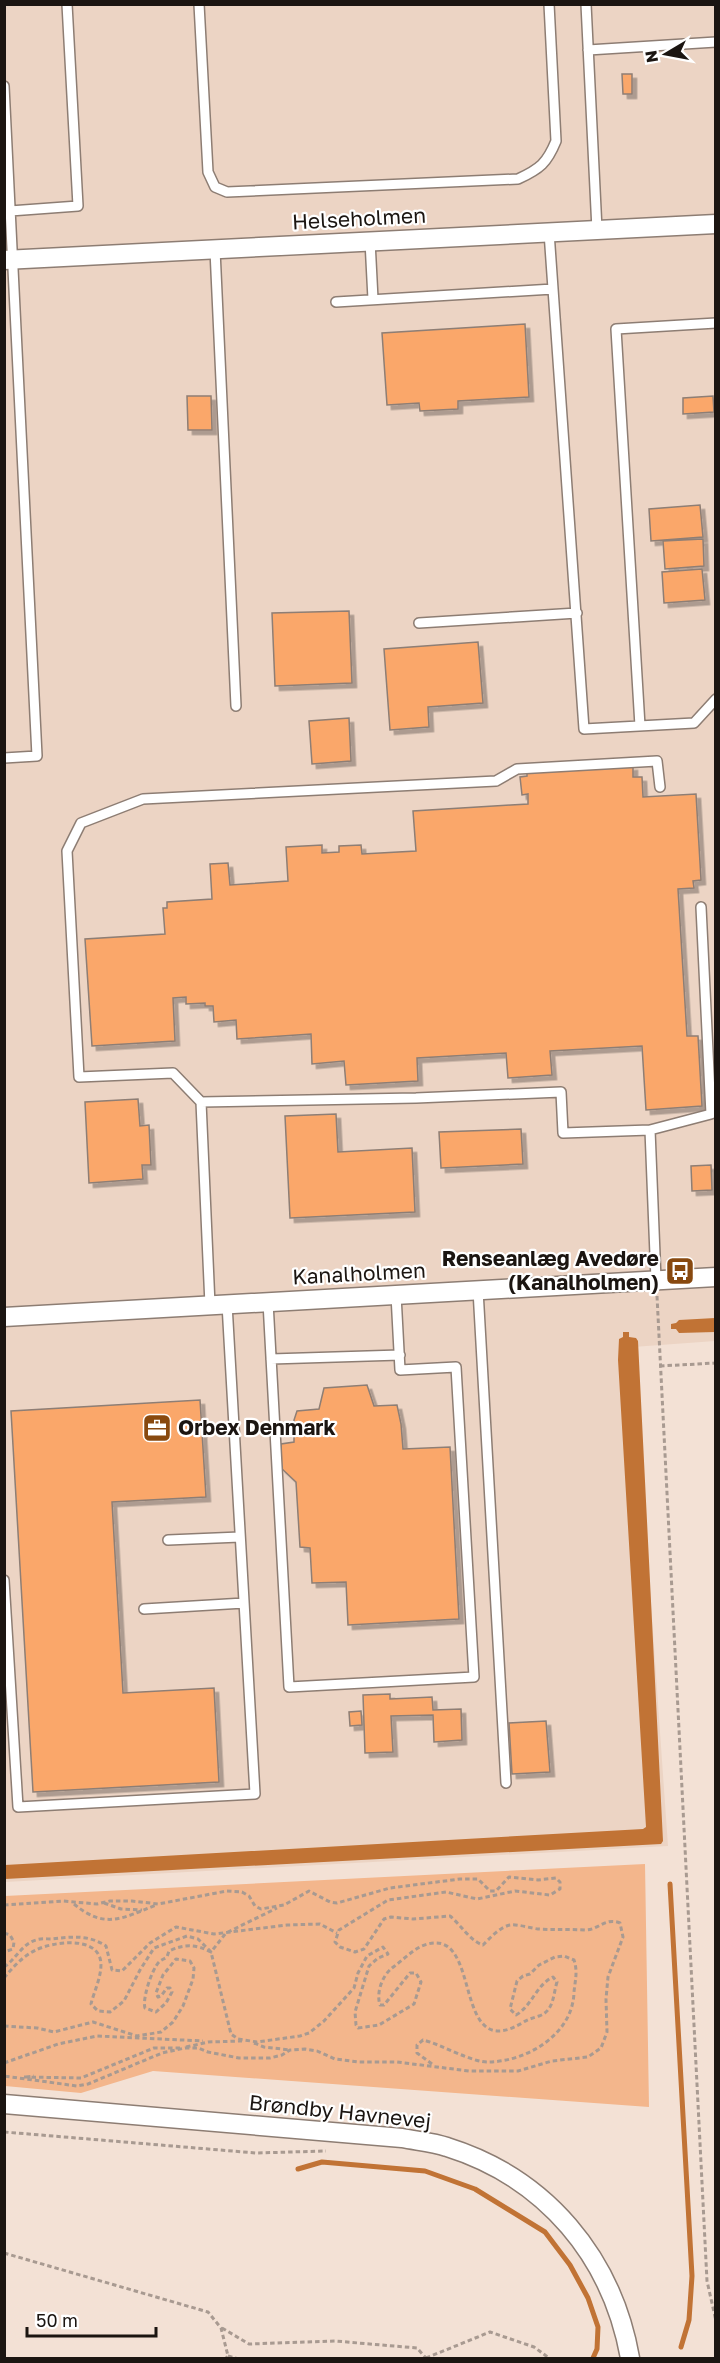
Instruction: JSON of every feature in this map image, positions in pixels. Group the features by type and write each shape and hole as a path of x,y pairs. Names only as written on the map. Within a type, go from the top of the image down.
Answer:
{"street":[{"name":"Helseholmen","path":"9,260 716,224"},
{"name":"Kanalholmen","path":"4,1317 716,1276"},
{"name":"Brøndby Havnevej","path":"4,2104 402,2138 446,2146 488,2163 527,2186 544,2200 561,2215 589,2250 611,2290 625,2333 630,2358"}],"lane":[{"path":"10,211 78,206 67,4"},
{"path":"199,4 208,172 215,187 227,192 518,179 536,171 549,157 556,141 549,4"},
{"path":"586,4 597,230"},
{"path":"588,50 716,42"},
{"path":"4,86 10,211 9,260 37,756 4,758"},
{"path":"549,232 584,729 694,723 716,699"},
{"path":"370,241 374,299"},
{"path":"214,250 236,706"},
{"path":"336,302 553,288"},
{"path":"640,726 616,328 716,323"},
{"path":"419,623 577,613"},
{"path":"4,1580 18,1807 255,1794 240,1537 201,1102 173,1073 79,1077 67,851 81,823 143,799 496,781 517,769 657,762 660,787"},
{"path":"201,1102 416,1098 561,1092 563,1133 650,1130 711,1114 701,907"},
{"path":"650,1130 656,1280"},
{"path":"478,1290 506,1783"},
{"path":"268,1302 289,1687 474,1677 456,1367 400,1370 396,1295"},
{"path":"271,1359 400,1355"},
{"path":"168,1540 240,1537"},
{"path":"144,1609 244,1603"}],"path":[{"path":"656,1280 707,2281 716,2321"},
{"path":"660,1366 716,1363"},
{"path":"4,2063 68,2042 97,2036 211,2042 247,2041 264,2047 317,2051 335,2059 376,2064 397,2062 434,2065 469,2071 518,2071 552,2061 588,2057 601,2048 607,2032 608,1977 623,1937 620,1923 613,1920 604,1921 592,1929 556,1930 509,1925 483,1945 475,1942 450,1916 413,1919 391,1917 384,1919 364,1949 355,1952 340,1947 335,1942 337,1933 388,1900 446,1893 477,1899 515,1891 550,1895 560,1889 560,1882 556,1878 538,1880 509,1877 496,1891 490,1892 478,1879 460,1879 390,1888 337,1903 330,1902 309,1891 226,1933 211,1952"},
{"path":"73,1902 90,1915 113,1921 158,1904 227,1892 243,1892 249,1896 255,1906 261,1909 284,1905"},
{"path":"4,1905 132,1901 158,1904"},
{"path":"102,1903 121,1909 143,1910"},
{"path":"4,1967 11,1963 22,1949 36,1940 63,1936 97,1940 106,1946 112,1970 122,1971 150,1943 176,1927 214,1934 286,1925 320,1924 337,1933"},
{"path":"4,1933 10,1935 14,1942 13,1949 4,1952"},
{"path":"4,1978 14,1966 37,1949 68,1943 82,1943 94,1949 100,1958 101,1967 91,2004 104,2013 118,2008 124,2001 154,1948 187,1936 198,1939 211,1952 214,1973 231,2034 238,2039 257,2042 300,2036 316,2028 354,1988 358,1973 367,1956 383,1947 388,1954 378,1958 369,1966 355,2012 358,2028 379,2025 414,2004 421,1982 416,1973 410,1973 384,2005 380,2005 379,2000 382,1981 389,1971 420,1947 439,1944 448,1945 454,1950 475,2012 486,2025 501,2030 540,2016 552,2004 557,1982 553,1977 540,1986 522,2011 512,2013 510,2009 517,1982 523,1976 530,1974 538,1965 555,1958 564,1956 574,1960 577,1969 575,2003 567,2022 548,2041 525,2056 487,2062 423,2040 417,2044 417,2053 434,2065"},
{"path":"4,2026 37,2028 54,2032 93,2022 136,2036 161,2032 173,2022 183,2006 193,1979 194,1968 189,1961 176,1959 163,1975 156,1993 158,1997 161,1996 167,1988 170,1988 172,1992 166,2003 156,2012 150,2011 145,2008 143,2002 158,1962 167,1957 169,1951 178,1947 189,1945 211,1952"},
{"path":"17,2078 34,2076 81,2078 154,2048 181,2048 211,2042"},
{"path":"4,2076 76,2086 88,2084 162,2053 185,2048 198,2048 239,2058 270,2058 290,2050"},
{"path":"4,2132 256,2153 335,2150"},
{"path":"4,2253 208,2312 220,2328 227,2357 236,2358"},
{"path":"220,2328 249,2344 335,2341 417,2348 426,2358 490,2332 534,2347 549,2358"}],"shaded area":[{"path":"5,5 715,5 715,1341 633,1347 668,1846 5,1882"},
{"path":"715,1318 715,1332 679,1333 676,1329 671,1329 671,1324 679,1320"},
{"path":"623,1332 629,1332 629,1337 636,1338 638,1341 663,1841 661,1844 5,1879 5,1865 643,1829 646,1827 618,1360 619,1339 623,1337"},
{"path":"645,1864 649,2107 153,2071 81,2093 5,2086 5,1896"}],"building":[{"path":"622,74 632,74 632,94 623,94"},
{"path":"525,324 529,397 458,401 458,409 420,411 419,403 387,405 382,333"},
{"path":"187,396 211,396 212,430 188,430"},
{"path":"713,396 714,412 683,414 683,398"},
{"path":"700,505 703,537 651,541 649,509"},
{"path":"703,539 704,566 665,569 663,541"},
{"path":"702,569 705,600 664,603 662,572"},
{"path":"349,611 352,683 275,686 272,613"},
{"path":"478,642 483,703 428,707 429,727 390,730 384,649"},
{"path":"349,718 351,761 312,764 309,721"},
{"path":"633,766 633,777 642,777 643,797 696,794 701,880 693,881 694,888 678,889 687,1036 698,1036 702,1106 646,1110 642,1046 550,1051 552,1075 508,1078 506,1053 417,1058 418,1081 346,1085 344,1061 312,1064 311,1034 237,1039 236,1020 214,1022 213,1006 205,1006 205,1003 186,1004 186,997 173,998 175,1041 92,1046 85,939 165,934 163,908 167,908 167,902 212,899 210,864 228,863 230,885 288,881 286,847 322,845 322,853 339,852 339,846 361,845 362,854 416,851 413,811 528,804 528,794 522,795 520,777 527,776 527,772"},
{"path":"138,1099 140,1126 149,1125 151,1165 142,1165 143,1179 89,1183 85,1102"},
{"path":"336,1114 338,1152 412,1148 415,1212 290,1218 285,1116"},
{"path":"521,1129 523,1164 441,1168 439,1132"},
{"path":"711,1165 712,1190 692,1191 691,1166"},
{"path":"367,1385 374,1406 397,1405 403,1449 450,1447 459,1619 348,1625 346,1582 312,1583 310,1548 300,1547 296,1482 281,1468 281,1444 294,1442 294,1420 297,1411 319,1409 324,1388"},
{"path":"200,1400 206,1497 112,1502 123,1693 214,1688 219,1782 33,1792 11,1411"},
{"path":"390,1694 390,1699 432,1697 433,1710 461,1709 462,1740 434,1742 433,1715 391,1716 393,1752 365,1753 363,1695"},
{"path":"361,1711 362,1725 350,1726 349,1712"},
{"path":"546,1721 550,1772 512,1774 509,1723"}],"waterway":[{"path":"670,1884 692,2276 689,2320 681,2347"},
{"path":"298,2169 322,2162 425,2171 475,2189 545,2232 570,2265 588,2298 598,2327 597,2349 593,2358"}],"place":[{"name":"Renseanlæg Avedøre (Kanalholmen)","path":"680,1271"},
{"name":"Orbex Denmark","path":"157,1428"}]}
